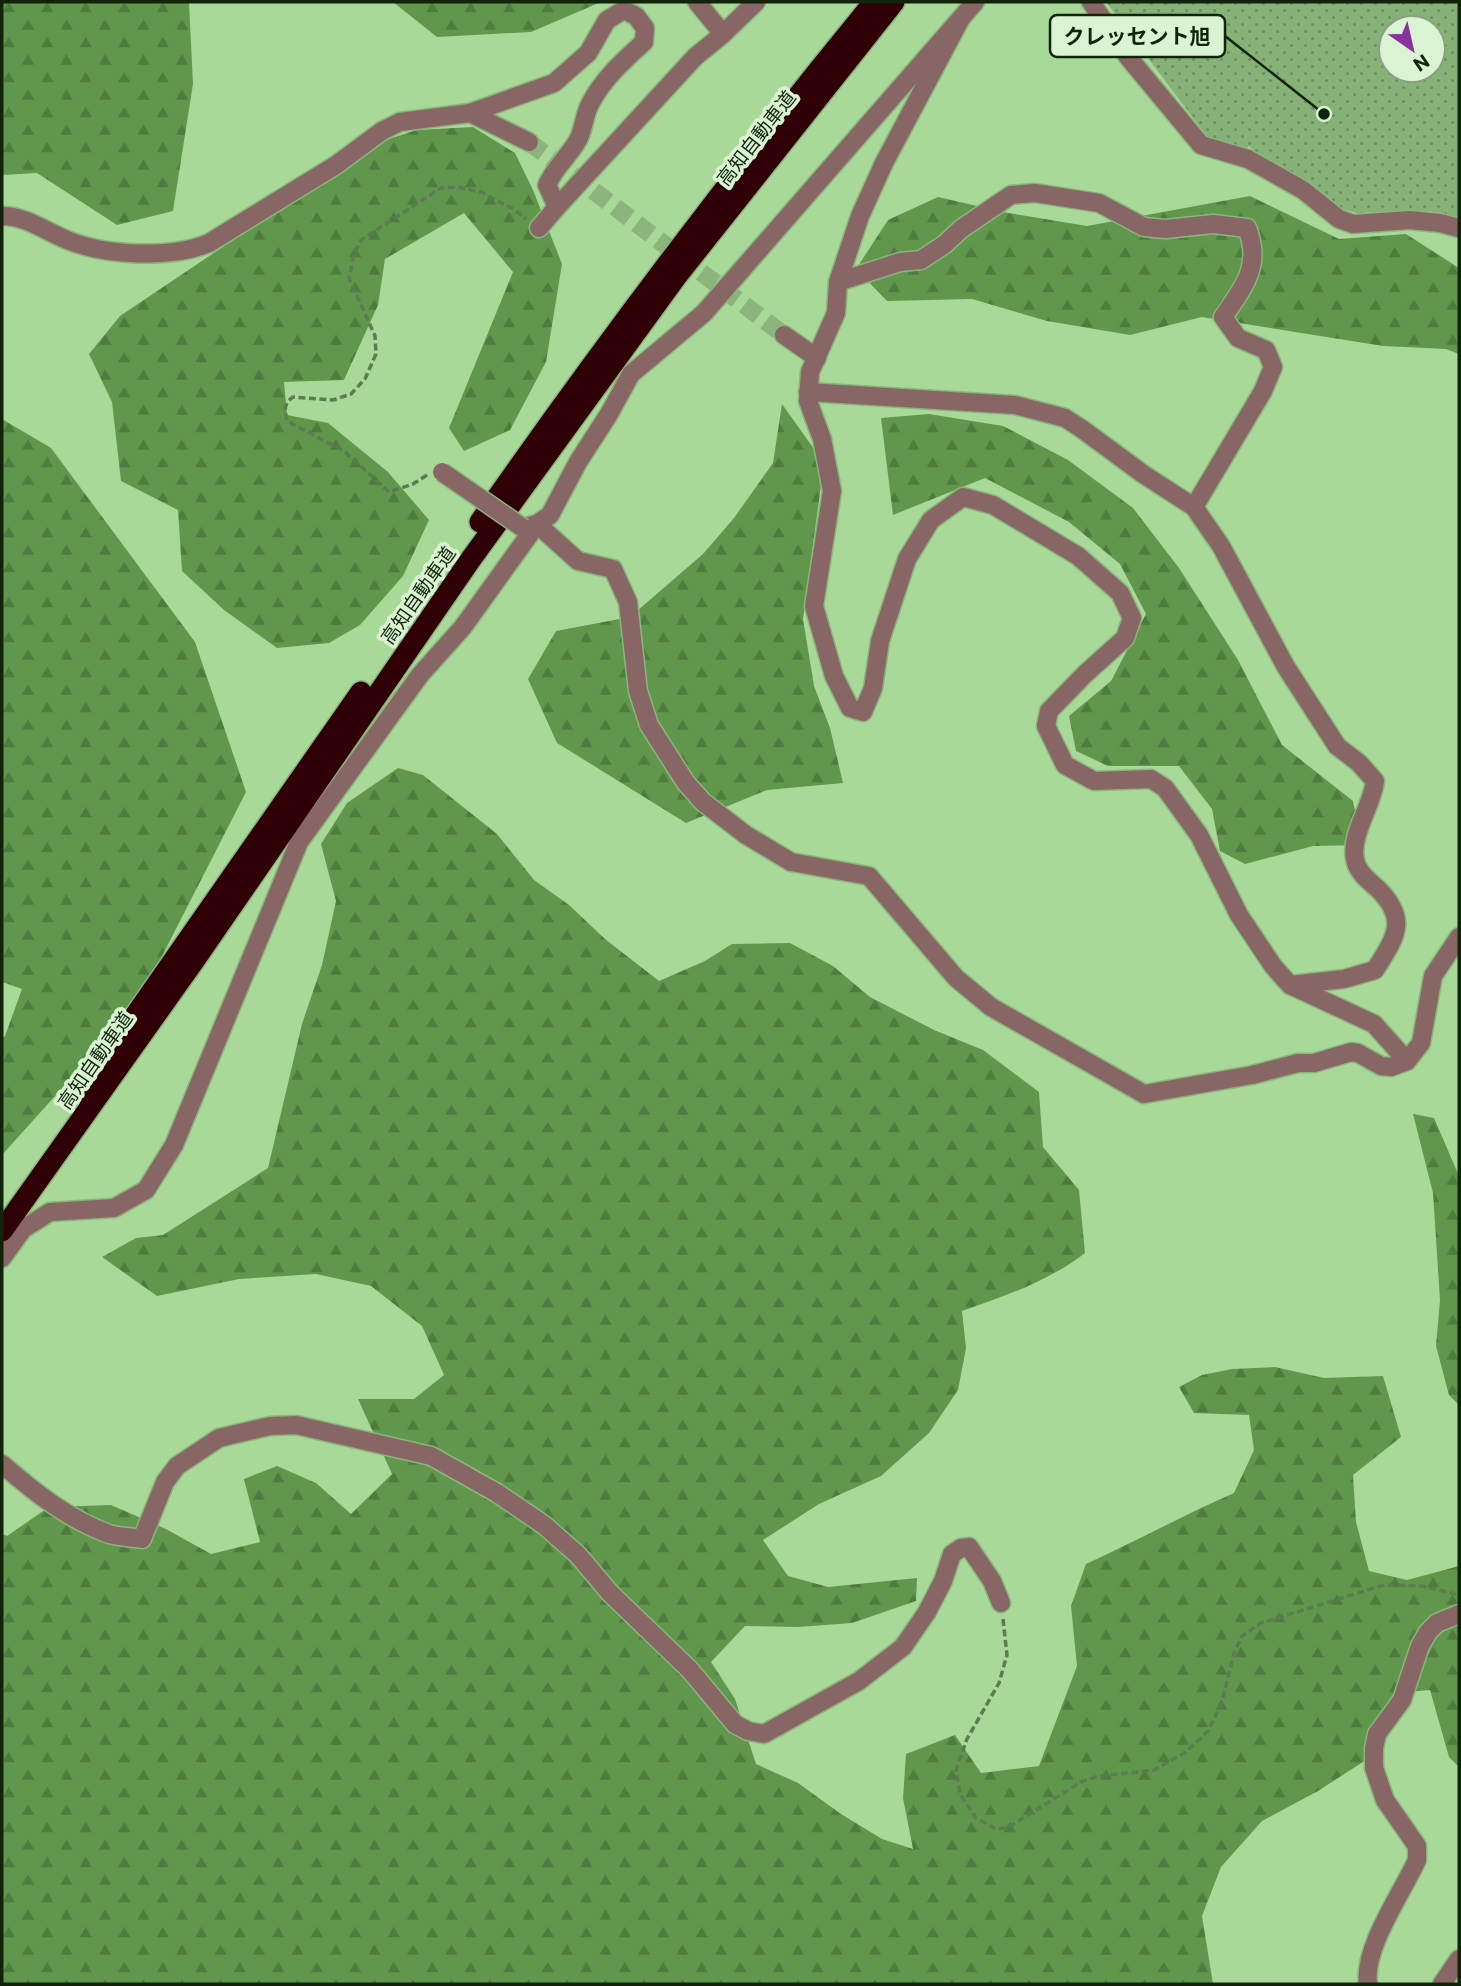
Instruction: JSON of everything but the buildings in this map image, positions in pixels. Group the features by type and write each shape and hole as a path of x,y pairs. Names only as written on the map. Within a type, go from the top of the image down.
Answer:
{"highway":[{"name":"高知自動車道","path":"2,1231 57,1140 526,456 646,290 800,92 874,2"},
{"name":"高知自動車道","path":"2,1207 57,1140 202,949 471,559 676,277 894,2"}],"street":[{"path":"697,2 723,34"},
{"path":"539,228 695,57 756,2"},
{"path":"2,1258 23,1230 51,1212 114,1208 146,1190 174,1145 299,842 420,676 463,627 530,526 550,515 578,462 631,374 705,313 975,2"},
{"path":"1091,2 1128,57 1201,145 1248,159 1303,190 1346,222 1353,224 1410,220 1459,228"},
{"path":"2,216 11,216 43,227 68,241 94,248 147,254 172,254 192,250 209,243 336,165 382,131 400,122 470,113 554,83 587,53 607,20 624,10 636,16 645,28 644,42 619,65 588,106 579,139 547,186 557,207"},
{"path":"960,20 860,216 838,282 836,313 810,372 808,401 822,439 832,491 814,606 834,676 850,708 863,712 873,688 880,641 906,559 931,520 963,497 993,505 1078,556 1120,593 1132,618 1125,638 1049,711 1046,726 1065,765 1094,781 1151,779 1165,788 1199,835 1239,915 1273,966 1290,985 1374,1024 1407,1061"},
{"path":"470,113 529,142"},
{"path":"838,282 900,262 921,260 1011,195 1035,193 1099,203 1144,227 1166,229 1213,224 1247,228 1253,244 1251,265 1245,286 1223,317 1237,338 1266,350 1273,367 1263,391 1194,506"},
{"path":"784,335 817,358"},
{"path":"808,392 1015,405 1065,418 1194,506 1221,546 1286,667 1337,746 1359,763 1375,781 1373,797 1356,835 1355,860 1366,879 1379,890 1395,914 1397,934 1375,970 1343,979 1290,985"},
{"path":"442,471 530,526 578,561 613,569 628,602 638,691 649,725 686,783 703,802 746,835 790,862 869,876 956,978 991,1007 1144,1094 1252,1075 1298,1063 1314,1063 1352,1052 1381,1066 1391,1067 1407,1061 1421,1043 1433,976 1459,937"},
{"path":"2,1464 28,1487 70,1516 111,1535 142,1539 165,1482 177,1466 219,1438 270,1426 296,1424 431,1456 497,1493 544,1525 578,1555 610,1593 690,1670 735,1724 748,1731 764,1734 859,1681 903,1647 927,1612 943,1581 951,1555 961,1548 969,1547 992,1581 1001,1603"},
{"path":"1368,1984 1370,1953 1417,1860 1417,1846 1385,1800 1374,1768 1377,1734 1402,1700 1427,1632 1437,1623 1459,1614"},
{"path":"1442,1984 1459,1959"}],"path":[{"path":"442,471 432,471 413,484 389,492 344,451 287,421 284,408 293,397 333,400 351,394 365,379 376,354 375,336 349,278 354,255 361,240 441,188 457,187 481,192 513,209 539,228"},
{"path":"1001,1603 1007,1655 999,1683 967,1739 956,1770 960,1794 976,1818 996,1829 1007,1828 1081,1782 1099,1776 1154,1770 1186,1752 1208,1731 1221,1705 1234,1653 1242,1636 1261,1623 1384,1585 1422,1586 1459,1595"}],"green space":[{"path":"2,2 189,2 193,84 173,211 117,225 37,173 2,175"},
{"path":"393,2 601,2 531,32 437,37"},
{"path":"1106,2 1459,2 1459,219 1429,211 1357,213 1342,209 1264,160 1249,146 1244,151 1208,138"},
{"path":"473,127 515,153 533,190 562,264 546,362 510,430 464,451 449,428 513,272 464,213 385,259 378,305 344,380 284,382 287,415 328,423 388,472 429,520 403,576 360,625 329,643 277,648 224,610 182,571 178,510 121,481 112,402 89,354 120,316 379,142 417,130"},
{"path":"1250,196 1339,239 1406,234 1459,268 1459,354 1446,349 1383,346 1202,317 1130,335 1047,321 972,299 887,301 856,269 888,220 938,197 1003,212 1087,226"},
{"path":"782,404 824,463 803,619 814,686 830,728 843,783 767,790 686,823 557,743 528,679 556,631 630,617 703,554 734,518 773,463"},
{"path":"929,414 1003,426 1068,460 1133,508 1179,568 1238,660 1282,745 1353,801 1362,845 1313,846 1245,864 1220,851 1212,809 1179,766 1108,766 1076,751 1069,716 1111,681 1146,614 1120,564 1069,522 985,478 893,515 881,418"},
{"path":"2,419 51,448 195,642 246,792 137,1005 2,1155 2,1038 22,989 2,982"},
{"path":"398,768 423,775 497,834 534,880 569,905 605,939 659,981 705,961 732,944 790,943 833,966 870,997 934,1030 983,1050 1039,1092 1043,1147 1079,1190 1085,1253 1042,1280 962,1311 966,1348 958,1390 929,1433 881,1476 819,1504 763,1540 788,1576 828,1587 917,1578 916,1601 852,1623 798,1627 745,1626 711,1662 735,1699 756,1764 798,1783 882,1839 913,1849 903,1798 906,1754 955,1735 981,1773 1039,1766 1077,1666 1071,1606 1086,1564 1234,1493 1254,1450 1249,1415 1194,1413 1179,1387 1202,1375 1232,1369 1275,1367 1324,1378 1383,1376 1401,1437 1353,1475 1356,1522 1369,1571 1407,1580 1459,1566 1459,1767 1449,1757 1430,1690 1396,1693 1369,1758 1318,1791 1262,1821 1221,1867 1202,1916 1213,1984 2,1984 2,1534 7,1536 49,1507 111,1505 166,1529 211,1554 260,1542 244,1479 277,1466 316,1483 351,1514 392,1474 358,1399 414,1399 444,1375 422,1326 371,1286 316,1274 239,1279 157,1296 102,1257 136,1238 163,1235 268,1168 302,1024 322,965 336,901 321,844 347,803"},
{"path":"1413,1114 1434,1118 1459,1176 1459,1405 1449,1395 1436,1346 1440,1300 1433,1193"}],"tunnel":[{"path":"529,142 784,335"}],"place":[{"name":"クレッセント旭","path":"1324,114"}]}
